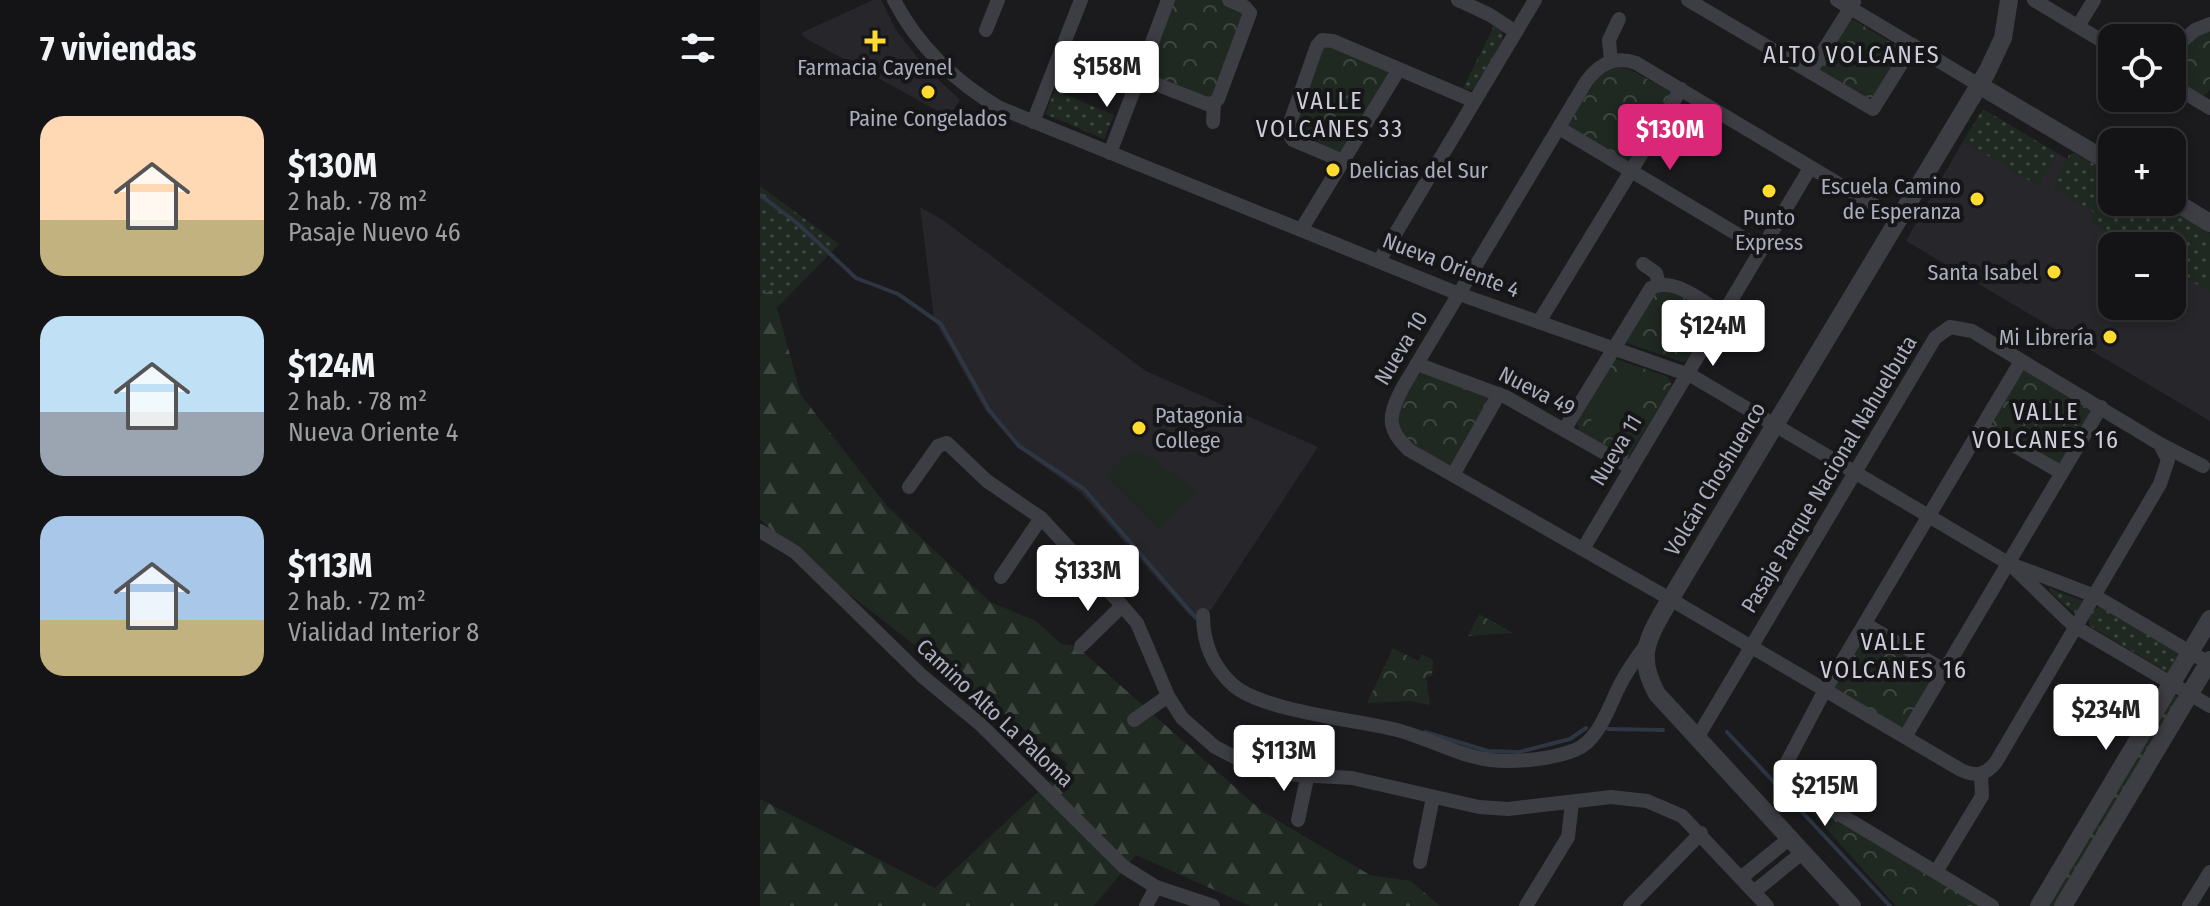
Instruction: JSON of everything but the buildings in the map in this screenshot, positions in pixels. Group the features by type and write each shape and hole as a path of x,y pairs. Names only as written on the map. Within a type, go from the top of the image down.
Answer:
{"street":[{"name":"Nueva Oriente 4","path":"894,0 922,41 962,83 1000,108 1459,294 1687,375 2008,563"},
{"path":"986,30 998,0"},
{"path":"1033,122 1081,0"},
{"path":"1110,153 1168,0"},
{"path":"1138,77 1207,104 1214,103 1250,13 1245,7 1229,0"},
{"path":"1458,0 1516,32"},
{"path":"1379,261 1535,0"},
{"path":"1688,0 1873,109 1913,45"},
{"name":"Volcán Choshuenco","path":"1646,645 1670,599 1979,85 2003,38 2009,0"},
{"path":"2034,0 2098,38"},
{"path":"2078,26 2094,0"},
{"path":"1810,72 1847,2 2098,156"},
{"path":"1619,19 1609,40 1611,61 1621,59 1636,63 1899,220"},
{"path":"2186,38 2210,24"},
{"path":"1343,161 1293,140 1287,128 1318,44 1324,40 1333,41 1474,101"},
{"name":"Nueva 10","path":"1611,61 1593,72 1417,364 1393,407 1392,428 1409,450 1961,770 1981,774"},
{"path":"1301,230 1399,69"},
{"path":"1539,322 1681,89"},
{"path":"2186,92 2208,103"},
{"path":"1213,122 1214,103"},
{"path":"1559,128 1762,249"},
{"name":"Nueva 11","path":"1583,549 1810,168"},
{"path":"2186,208 2210,223"},
{"path":"1643,264 1656,273 1659,284"},
{"path":"1564,430 1646,292 1659,284 1675,286 1723,314"},
{"name":"Pasaje Parque Nacional Nahuelbuta","path":"1697,738 1935,338 1950,327 1972,331 2021,361"},
{"path":"1992,906 1816,800 1790,773 1789,755 2021,361 2160,444 2203,466"},
{"name":"Nueva 49","path":"1417,364 1499,394 1631,468"},
{"path":"1453,475 1499,394"},
{"path":"1905,737 2101,407"},
{"path":"1982,427 2062,473"},
{"path":"909,487 938,446 947,443 987,481 1041,518 1137,623 1168,696 1182,718 1223,752 1282,774 1352,778 1493,809 1624,796 1647,801 1682,816 1767,906"},
{"path":"1936,872 1982,796 1981,774 1990,770 1996,762 2166,472 2167,455 2160,444"},
{"path":"1001,577 1041,518"},
{"name":"Camino Alto La Paloma","path":"760,531 795,552 922,676 980,724 1124,867 1156,887 1213,906"},
{"path":"2008,563 2095,596 2209,662 2063,906"},
{"path":"2008,563 2077,627 2210,706"},
{"path":"1081,646 1122,606"},
{"path":"1203,615 1203,635 1208,654 1233,686 1249,694 1337,719 1397,730 1487,759 1516,762 1576,750 1586,742 1594,734 1623,679 1646,645"},
{"path":"2039,906 2210,619"},
{"path":"1865,624 1944,670"},
{"path":"1646,645 1645,661 1652,685 1662,700 1852,906"},
{"path":"1134,720 1168,696"},
{"path":"1298,820 1308,774"},
{"path":"1420,862 1433,797"},
{"path":"1526,906 1568,837 1572,803"},
{"path":"1630,906 1701,833"},
{"path":"1742,877 1796,845"},
{"path":"1755,891 1796,845"},
{"path":"2189,906 2206,888 2210,872"},
{"path":"1146,906 1156,887"}],"shaded area":[{"path":"873,0 881,0 896,30 924,66 960,100 949,117 801,33"},
{"path":"1963,141 2039,185 2057,153 2098,177 2098,216 2145,216 2184,232 2098,232 2098,320 2186,320 2186,233 2210,243 2210,421 1906,241"},
{"name":"Patagonia College","path":"920,207 943,220 1146,371 1318,447 1211,610 1190,616 1081,493 1017,447 985,410 934,319"}],"green space":[{"path":"1172,0 1221,0 1246,12 1213,99 1149,77 1145,66"},
{"path":"1850,20 1902,49 1873,103 1820,71 1819,66"},
{"path":"1494,26 1502,31 1503,40 1474,88 1463,88"},
{"path":"2210,30 2210,90 2202,98 2186,89 2186,45"},
{"path":"1325,44 1389,72 1344,154 1292,134"},
{"path":"1618,66 1672,93 1631,163 1568,127 1603,71"},
{"path":"1055,90 1114,115 1104,139 1045,114"},
{"path":"1983,109 2057,153 2039,186 1963,141"},
{"path":"2074,153 2098,166 2098,216 2182,216 2210,233 2210,292 2186,278 2186,232 2107,232 2090,222 2094,212 2053,187 2069,155"},
{"path":"760,186 839,244 780,305 760,316"},
{"path":"1669,288 1713,315 1688,359 1683,362 1624,342 1652,293"},
{"path":"772,290 801,395 887,506 990,602 1036,621 1061,644 1076,646 1263,812 1370,875 1411,881 1440,906 1250,906 1136,855 1094,906 760,906 760,799 935,888 1068,764 795,552 760,519 760,296"},
{"path":"1616,359 1666,376 1671,382 1671,388 1627,459 1579,431 1576,420 1611,361"},
{"path":"2021,368 2094,412 2060,468 1987,425"},
{"path":"1422,372 1490,398 1454,463 1450,465 1418,449 1401,428 1399,416 1402,403"},
{"path":"1619,374 1650,393 1620,443 1589,424"},
{"path":"1140,451 1199,491 1159,529 1105,475 1126,455"},
{"path":"2049,588 2083,601 2075,614 2050,592"},
{"path":"2100,606 2179,653 2173,671 2167,672 2090,626 2090,614"},
{"path":"1479,614 1513,633 1468,636"},
{"path":"1865,632 1939,671 1904,730 1832,688"},
{"path":"1393,648 1418,661 1422,654 1433,660 1432,676 1426,677 1430,705 1411,701 1367,703"},
{"path":"2172,697 2178,699 2055,906 2046,906"},
{"path":"1814,805 1983,906 1896,906 1810,810"},
{"path":"1936,888 1964,906 1925,906"}],"waterway":[{"path":"760,195 797,223 856,278 898,294 941,324 989,410 1019,446 1084,489 1196,618"},
{"path":"1425,732 1488,751 1519,752 1570,739 1586,728"},
{"path":"1608,729 1663,730"},
{"path":"1727,732 1890,906"}],"place":[{"name":"Farmacia Cayenel","path":"875,41"},
{"name":"Paine Congelados","path":"928,92"},
{"name":"Delicias del Sur","path":"1333,170"},
{"name":"Punto Express","path":"1769,191"},
{"name":"Escuela Camino de Esperanza","path":"1977,199"},
{"name":"Santa Isabel","path":"2054,272"},
{"name":"Mi Librería","path":"2110,337"},
{"name":"Patagonia College","path":"1139,428"}],"district":[{"name":"ALTO VOLCANES","path":"1852,55"},
{"name":"VALLE VOLCANES 33","path":"1330,115"},
{"name":"VALLE VOLCANES 16","path":"2046,426"},
{"name":"VALLE VOLCANES 16","path":"1894,656"}]}
